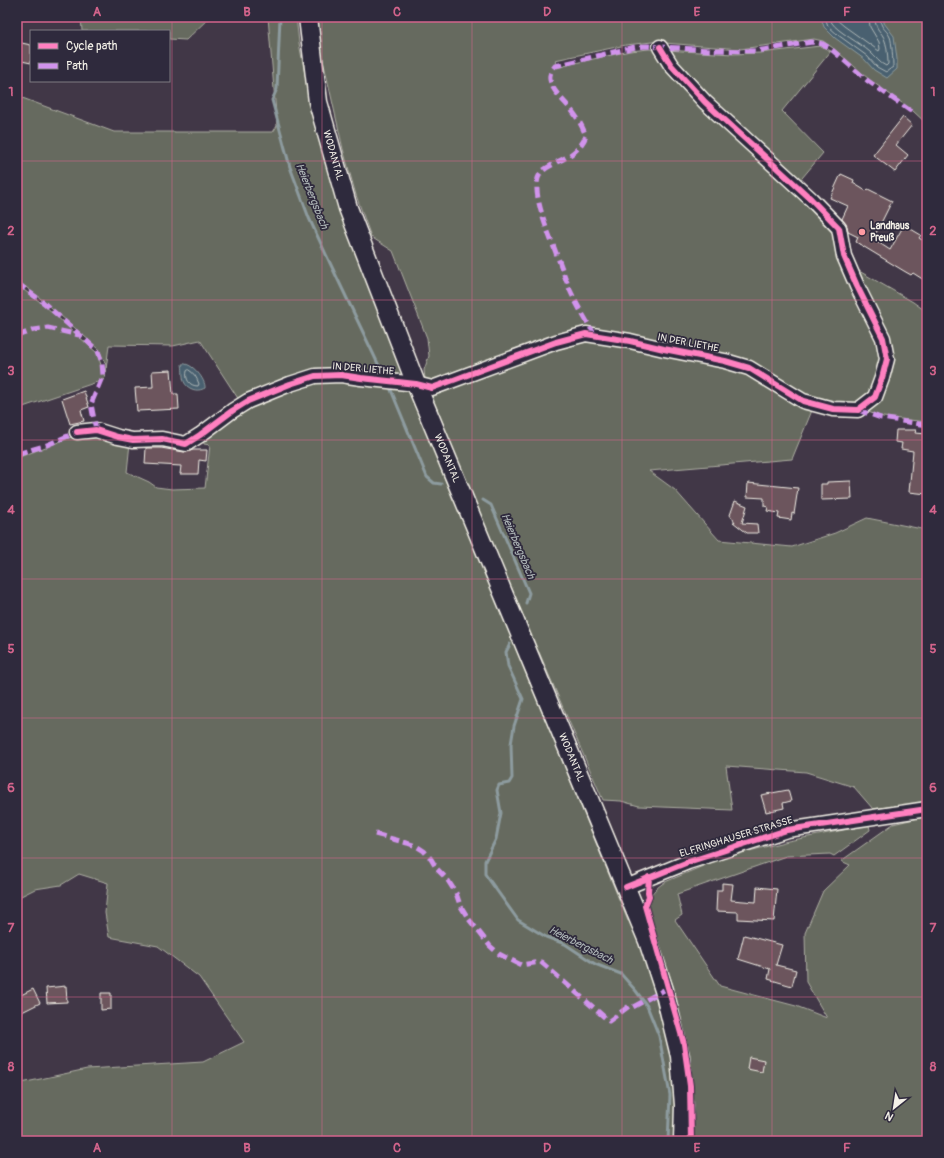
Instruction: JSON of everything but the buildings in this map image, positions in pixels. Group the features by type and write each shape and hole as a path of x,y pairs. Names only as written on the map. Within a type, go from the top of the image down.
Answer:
{"main road":[{"name":"WODANTAL","path":"308,17 318,102 348,208 416,384 626,887"},
{"path":"626,887 648,941 664,990 680,1056 684,1105 683,1141"}],"street":[{"name":"IN DER LIETHE","path":"77,432 96,430 134,440 162,439 186,444 248,401 290,384 315,376 341,375 416,384 432,388 556,342 586,334 630,341 664,350 725,360 749,368 803,401 833,409 858,410 875,397 887,359 883,338 844,256 839,228 811,199 705,102 671,65 660,47"},
{"name":"ELFRINGHAUSER STRASSE","path":"626,887 688,862 787,830 927,809"}],"green space":[{"path":"81,17 210,17 186,40 170,39 170,30 82,30"},
{"path":"268,17 296,17 299,43 315,126 340,208 403,376 339,372 241,403 200,340 173,346 109,345 105,378 103,380 17,409 17,285 43,304 97,353 105,377 106,365 99,349 17,280 17,96 114,132 273,132 277,126"},
{"path":"315,17 925,17 927,27 927,124 913,111 870,80 833,48 823,41 814,39 740,49 652,42 626,45 555,60 557,68 630,51 649,49 733,54 760,53 820,46 831,51 782,111 823,153 797,184 837,230 885,358 872,395 854,408 806,400 769,376 601,334 435,384 425,379 424,370 429,356 427,338 393,251 371,237 356,195 343,149"},
{"path":"852,267 913,302 927,312 927,422 883,417 862,410 889,361"},
{"path":"586,338 726,364 813,408 792,459 649,471 675,490 719,540 792,547 835,533 867,518 927,530 927,802 873,809 854,787 806,772 726,766 732,810 639,806 621,801 603,800 539,652 520,658 628,921 647,913 647,903 651,895 665,882 722,858 788,841 869,825 870,830 834,856 830,854 786,856 677,894 682,915 675,920 720,986 796,1006 827,1018 806,982 805,933 823,891 850,865 841,861 893,824 927,816 927,1141 17,1141 17,1084 87,1069 203,1062 244,1042 199,977 158,946 109,937 105,913 108,883 79,874 61,885 35,889 17,898 17,458 77,435 96,433 130,443 127,472 149,482 156,487 172,489 205,488 210,445 204,444 203,438 231,416 317,379 408,386 453,500 471,497 426,390"}],"water":[{"path":"821,17 884,17 884,23 894,36 897,69 887,78 874,70 864,59 835,38 824,27"},
{"path":"182,364 190,366 198,372 205,385 205,388 196,390 188,387 184,382"}],"waterway":[{"name":"Heierbergsbach","path":"280,17 277,89 272,100 290,167 309,218 381,370"},
{"name":"Heierbergsbach","path":"391,390 427,477 434,483 441,484"},
{"name":"Heierbergsbach","path":"483,500 491,505 529,593 526,603"},
{"name":"Heierbergsbach","path":"510,644 506,652 508,666 523,699 514,726 511,744 512,778 509,783 499,785 497,790 501,813 496,839 485,861 485,874 518,920 546,937 565,944 595,964 621,974 647,1006 659,1036 670,1095 668,1141"}],"marked path":[{"path":"595,336 568,285 545,225 537,191 537,181 540,174 548,167 574,152 581,145 586,136 583,128 571,109 552,86 550,76 555,66 635,47 647,46 757,51 812,42 823,44 831,49 868,81 912,112"},
{"path":"17,283 44,303 98,351 102,363 103,375 91,404 96,430"},
{"path":"17,336 34,330 48,328 79,335"},
{"path":"858,410 881,418 927,425"},
{"path":"17,454 47,445 77,432"},
{"path":"375,834 416,846 424,851 437,869 447,879 456,893 460,905 468,918 490,946 499,954 521,965 541,962 609,1021 629,1006 633,1007 664,990"}],"cycle path":[{"path":"77,432 96,430 133,440 162,439 186,444 248,401 290,384 315,376 341,375 416,384 432,388 556,342 586,334 630,341 725,361 749,368 803,401 833,409 858,410 875,397 887,359 883,338 844,256 839,228 811,199 705,102 671,65 660,47"},
{"path":"626,887 688,862 787,830 927,809"},
{"path":"649,877 649,896 645,906 684,1044 690,1086 691,1141"}],"place":[{"name":"Landhaus Preuß","path":"862,232"}]}
